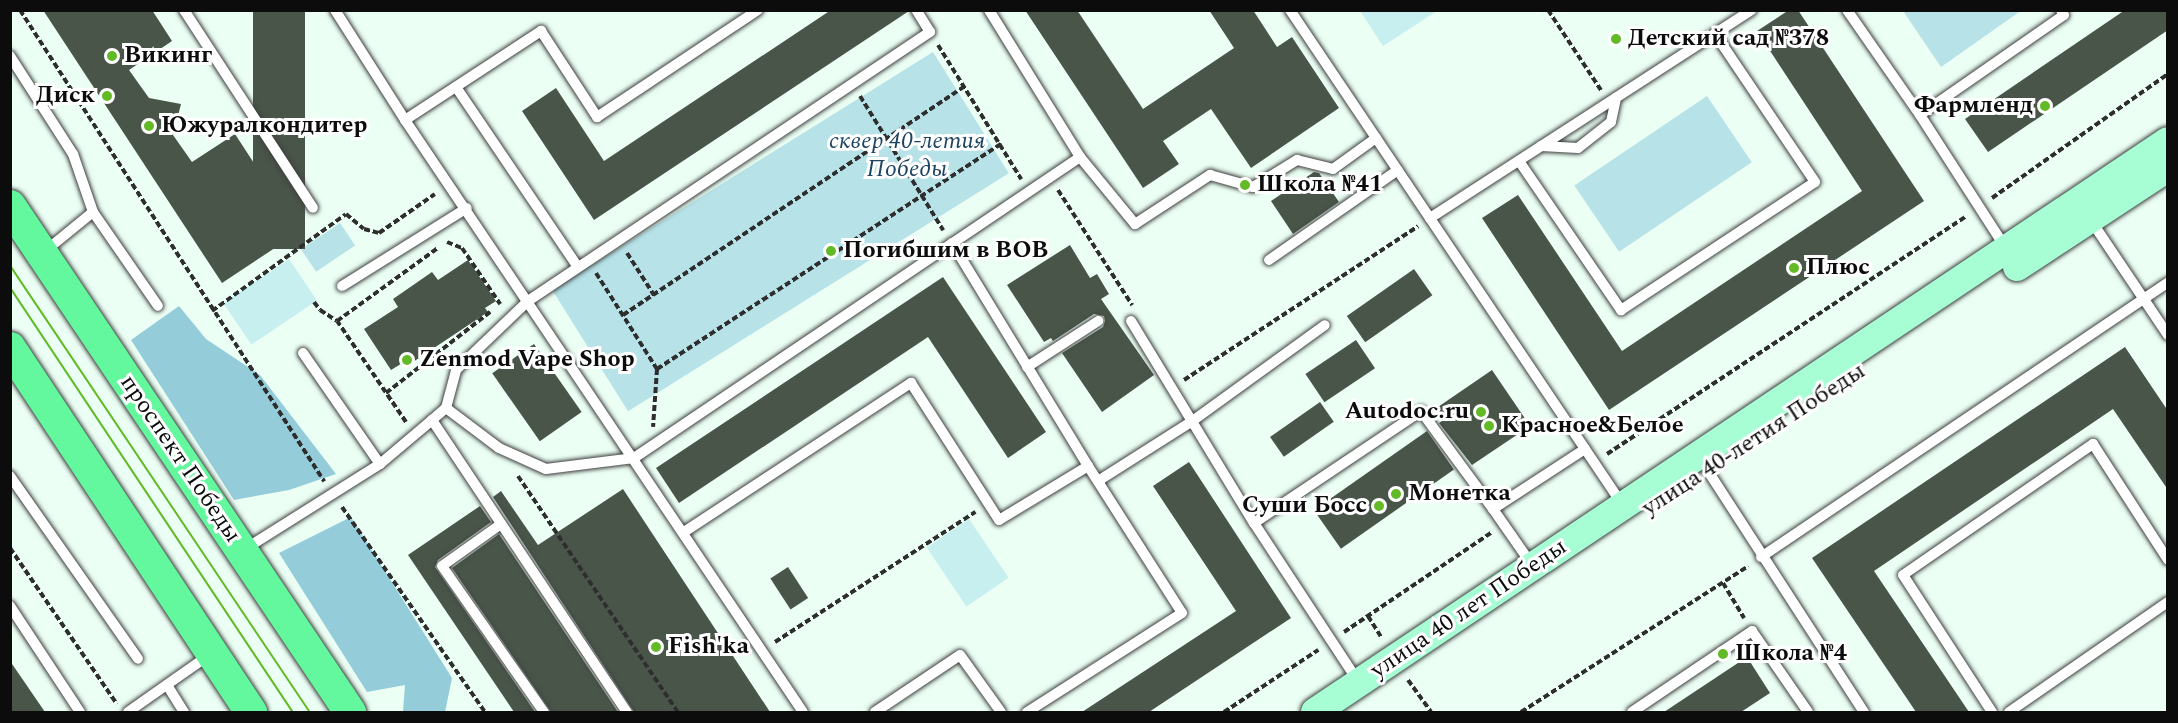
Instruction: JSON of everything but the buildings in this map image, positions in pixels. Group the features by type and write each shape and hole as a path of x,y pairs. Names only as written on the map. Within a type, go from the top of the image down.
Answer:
{"main road":[{"name":"проспект Победы","path":"10,206 350,712"},
{"path":"10,348 251,712"}],"street":[{"name":"улица 40-летия Победы","path":"1341,712 1363,689 2012,258 2168,141"},
{"name":"улица 40-летия Победы","path":"2012,258 2090,219 2168,168"},
{"name":"улица 40-летия Победы","path":"1622,504 1703,463"},
{"name":"улица 40 лет Победы","path":"1315,712 1363,689 1532,566 1622,504"}],"lane":[{"path":"184,10 313,208"},
{"path":"335,10 405,120 467,208 804,712"},
{"path":"405,120 540,31 597,117 758,10"},
{"path":"242,551 380,464 446,408 456,370 528,301 930,32 916,10"},
{"path":"989,10 1080,157 1135,224 1210,175 1253,187 1298,160 1333,169 1376,138"},
{"path":"1290,10 1622,504"},
{"path":"1430,218 1752,10"},
{"path":"1847,10 1920,115 2012,258"},
{"path":"1920,115 2064,15 2061,10"},
{"path":"1519,160 1621,310 1815,182 1715,34"},
{"path":"10,56 73,154 93,212 158,306"},
{"path":"456,87 578,267"},
{"path":"1541,146 1578,148 1611,122 1612,100"},
{"path":"446,408 500,448 546,469 634,458 1080,157"},
{"path":"1269,260 1398,170"},
{"path":"342,286 467,208"},
{"path":"41,254 93,212"},
{"path":"2090,219 2168,335"},
{"path":"952,243 1088,466 1182,613 1027,712"},
{"path":"1761,557 2168,282"},
{"path":"1134,317 1171,389 1191,422 1363,689"},
{"path":"1027,367 1098,321"},
{"path":"1098,481 1191,422 1325,325"},
{"path":"303,352 380,464"},
{"path":"684,532 911,383 999,520 1088,466"},
{"path":"1254,523 1421,411 1494,509 1532,566"},
{"path":"432,420 627,712"},
{"path":"1992,712 1903,575 2093,444 2168,560"},
{"path":"1494,509 1585,449"},
{"path":"1703,463 1761,557 1864,712"},
{"path":"10,476 138,659"},
{"path":"501,524 442,567 544,712"},
{"path":"2009,712 2168,602"},
{"path":"10,606 80,712"},
{"path":"1632,712 1752,631 1808,712"},
{"path":"128,712 212,653"},
{"path":"879,711 960,655 1001,712"},
{"path":"166,685 184,712"}],"path":[{"path":"20,10 212,311 333,494 485,712"},
{"path":"1548,10 1612,100"},
{"path":"930,32 1028,191"},
{"path":"1594,462 1980,207 2168,74"},
{"path":"852,84 952,243"},
{"path":"623,315 964,87"},
{"path":"657,369 1001,144"},
{"path":"1049,177 1134,317"},
{"path":"212,311 346,214 364,229 379,233 450,184"},
{"path":"1171,389 1430,218"},
{"path":"618,240 654,295"},
{"path":"337,321 448,241 462,248 501,304 386,393"},
{"path":"588,260 657,369 652,446"},
{"path":"314,302 320,310 337,321 414,435"},
{"path":"1175,372 1181,382"},
{"path":"500,448 678,712"},
{"path":"762,651 988,503"},
{"path":"1224,712 1504,524"},
{"path":"10,548 123,712"},
{"path":"1521,712 1761,557"},
{"path":"1723,583 1752,631"}],"green space":[{"path":"1903,10 2022,10 1941,67 1903,11"},
{"name":"сквер 40-летия Победы","path":"933,52 1009,173 628,411 552,290"},
{"path":"1707,96 1752,162 1619,252 1574,185"},
{"path":"340,223 355,245 316,272 301,249"}],"shaded area":[{"path":"1360,11 1437,11 1383,46"},
{"path":"289,259 317,300 251,345 224,303"},
{"path":"179,306 206,339 260,375 336,474 289,490 234,500 131,340"},
{"path":"351,517 452,678 445,712 403,712 405,685 367,692 279,553"},
{"path":"969,519 1009,578 966,606 927,548"}],"tram line":[{"path":"10,265 310,712"},
{"path":"10,287 293,712"}],"place":[{"name":"Детский сад №378","path":"1616,39"},
{"name":"Викинг","path":"112,56"},
{"name":"Диск","path":"107,96"},
{"name":"Фармленд","path":"2045,106"},
{"name":"Южуралкондитер","path":"149,126"},
{"name":"Школа №41","path":"1245,185"},
{"name":"Погибшим в ВОВ","path":"831,251"},
{"name":"Плюс","path":"1794,268"},
{"name":"Zenmod Vape Shop","path":"407,360"},
{"name":"Autodoc.ru","path":"1481,412"},
{"name":"Красное&Белое","path":"1489,426"},
{"name":"Монетка","path":"1396,494"},
{"name":"Суши Босс","path":"1379,506"},
{"name":"Fish'ka","path":"656,647"},
{"name":"Школа №4","path":"1723,654"}]}
